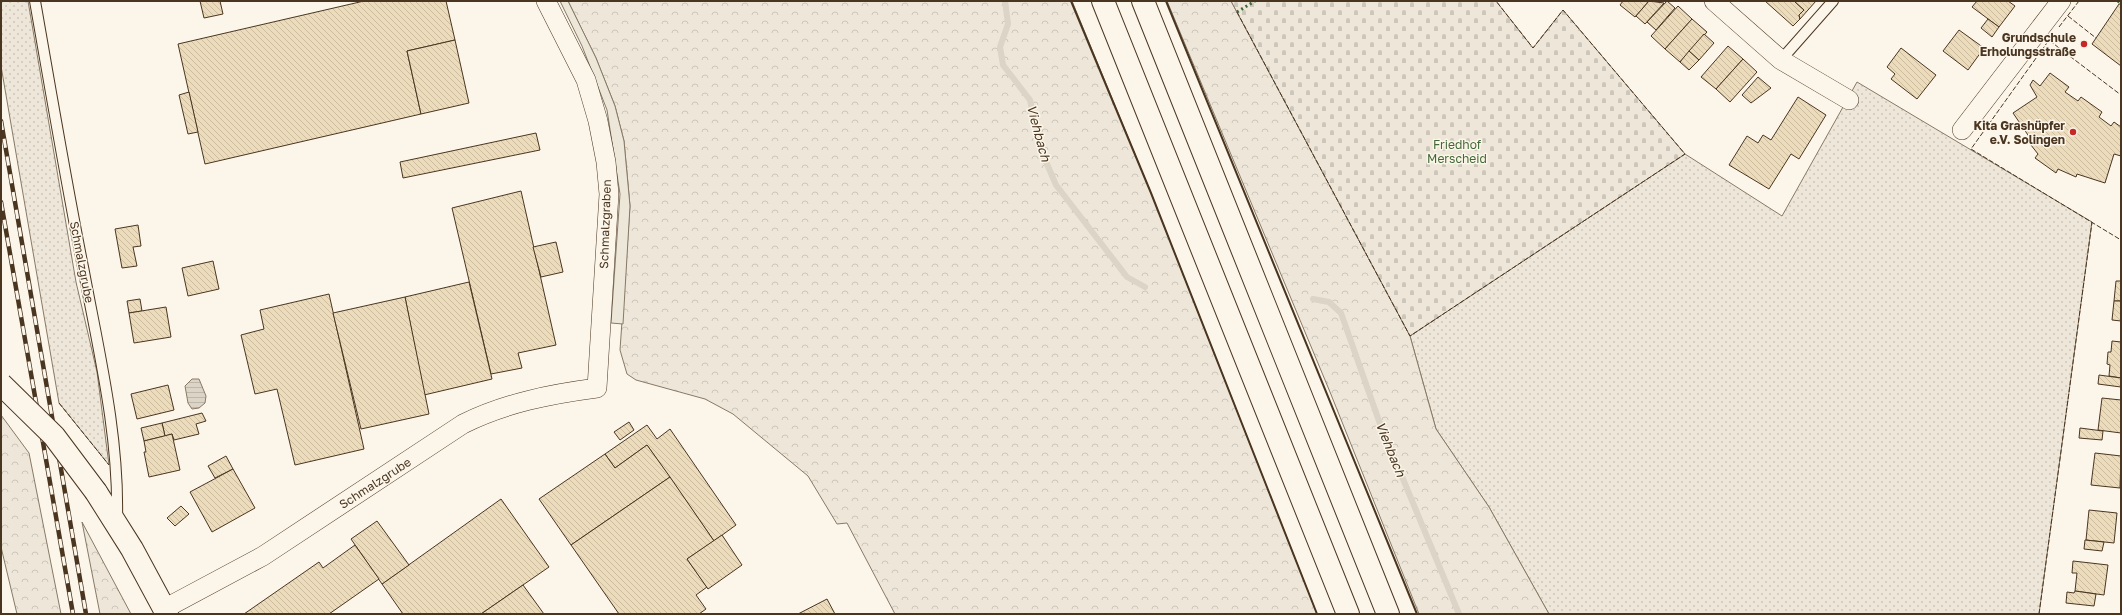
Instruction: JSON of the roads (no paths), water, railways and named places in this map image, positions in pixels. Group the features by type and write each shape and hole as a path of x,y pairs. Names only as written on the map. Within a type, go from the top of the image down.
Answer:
{"main road":[{"path":"1103,1 1348,614"},
{"path":"1143,1 1388,614"},
{"path":"1,384 54,436 96,492 117,524 165,612"}],"street":[{"name":"Schmalzgraben","path":"546,1 586,80 598,121 606,162 609,194 597,388"},
{"path":"1714,1 1781,60 1849,100"},
{"path":"1962,130 2061,1"},
{"name":"Schmalzgrube","path":"165,612 263,556 475,418 511,404 572,391 597,388"}],"lane":[{"name":"Schmalzgrube","path":"35,1 73,215 103,368 116,461 118,486 117,524"},
{"path":"1781,60 1833,1"}],"waterway":[{"name":"Viehbach","path":"1005,1 1008,24 1000,47 1003,65 1030,100 1041,150 1056,185 1127,277 1145,287"},
{"name":"Viehbach","path":"1313,299 1329,302 1341,313 1379,421 1459,614"}],"railway":[{"path":"1,121 86,614"},
{"path":"1,202 73,614"}],"place":[{"name":"Grundschule Erholungsstraße","path":"2084,44"},
{"name":"Kita Grashüpfer e.V. Solingen","path":"2073,132"}],"park label":[{"name":"Friedhof Merscheid","path":"1457,151"}]}
